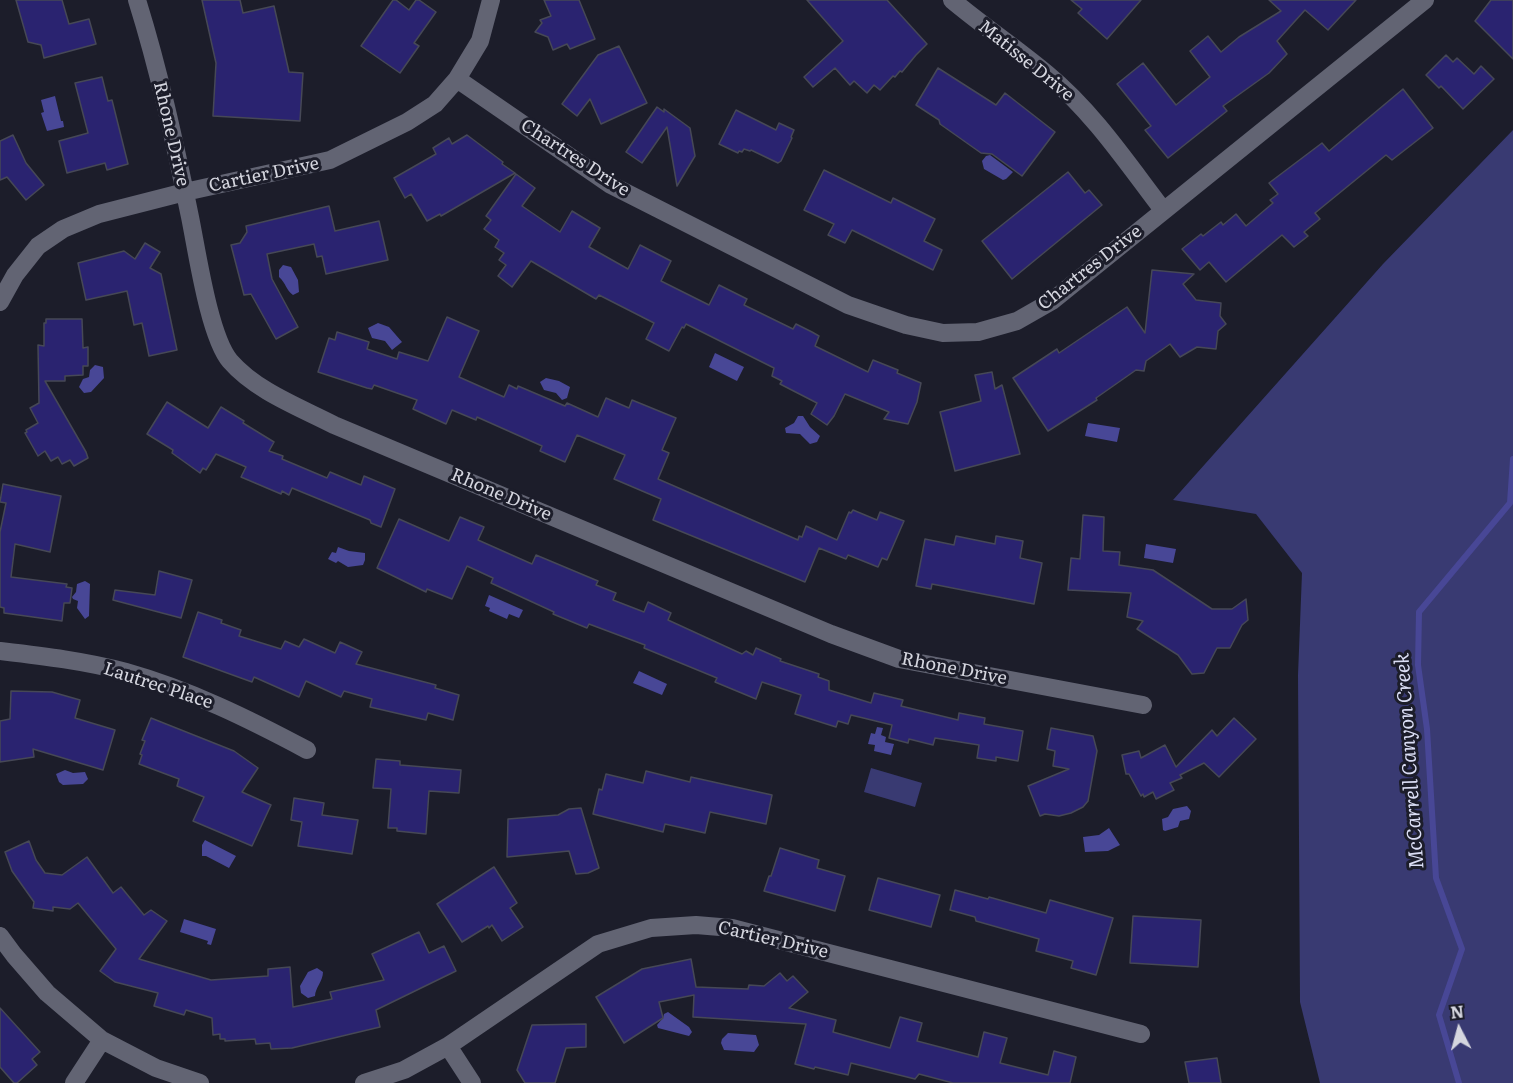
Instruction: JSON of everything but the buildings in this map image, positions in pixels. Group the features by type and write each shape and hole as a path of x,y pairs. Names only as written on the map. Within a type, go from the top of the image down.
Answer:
{"street":[{"name":"Rhone Drive","path":"137,0 148,35 185,192 213,325 229,360 248,377 274,394 334,424 831,634 899,659 1143,705"},
{"name":"Cartier Drive","path":"0,302 15,275 38,246 63,229 99,214 185,192 330,160 371,141 435,104 457,79 480,41 491,0"},
{"name":"Matisse Drive","path":"952,0 1047,74 1094,119 1163,210"},
{"name":"Chartres Drive","path":"457,79 611,185 848,304 906,325 943,333 978,332 1017,321 1052,301 1419,2"},
{"name":"Lautrec Place","path":"0,651 64,658 125,672 178,689 249,719 307,750"},
{"name":"Cartier Drive","path":"364,1083 404,1070 448,1046 598,944 651,928 696,925 732,928 1142,1034"},
{"path":"0,936 47,993 102,1040 156,1068 200,1083"},
{"path":"74,1083 102,1040"},
{"path":"448,1046 472,1083"}],"shaded area":[{"path":"55,96 64,127 47,131 41,113 44,112 41,100"},
{"path":"1513,130 1513,1083 1320,1083 1300,1002 1298,675 1302,573 1256,514 1173,500 1383,264"},
{"path":"990,155 1013,172 1006,179 1003,180 984,169 982,161"},
{"path":"283,265 291,267 298,280 299,292 293,295 279,277 279,270"},
{"path":"378,323 389,327 402,342 392,350 385,341 372,338 368,328"},
{"path":"715,353 744,367 737,381 709,367"},
{"path":"95,365 103,367 104,378 91,392 84,393 79,387 83,379 89,377 90,370"},
{"path":"546,378 570,387 567,398 562,400 556,393 544,390 540,382"},
{"path":"798,416 803,416 820,436 817,442 810,444 800,434 786,433 785,428 794,423"},
{"path":"1088,423 1120,428 1117,442 1085,436"},
{"path":"1146,544 1176,549 1173,563 1144,558"},
{"path":"338,547 365,553 363,565 348,567 338,561 336,563 328,559 332,552 336,553"},
{"path":"85,581 90,584 89,616 85,619 77,608 78,601 72,597 76,592 77,584"},
{"path":"489,595 523,610 519,618 509,614 507,619 489,611 490,608 485,606"},
{"path":"639,671 667,684 662,695 633,683"},
{"path":"877,727 883,728 881,735 886,737 885,742 894,744 891,755 874,751 875,745 868,744 871,733 875,734"},
{"path":"871,768 922,783 915,807 864,792"},
{"path":"65,770 73,773 85,772 88,779 83,784 63,785 56,774"},
{"path":"1187,806 1191,811 1189,819 1180,821 1178,827 1163,830 1162,819 1168,817 1173,809"},
{"path":"1109,828 1120,845 1108,851 1085,852 1083,837 1099,835"},
{"path":"205,840 236,856 229,868 202,856 202,845"},
{"path":"184,919 216,929 211,945 207,944 208,941 180,932"},
{"path":"317,968 323,972 322,978 315,996 308,998 301,993 300,986 308,972"},
{"path":"668,1012 689,1027 692,1032 689,1036 658,1028 657,1025"},
{"path":"728,1033 756,1035 759,1045 754,1052 724,1050 721,1043"}],"waterway":[{"name":"McCarrell Canyon Creek","path":"1459,1083 1439,1015 1462,949 1436,878 1427,729 1418,665 1419,612 1510,503 1513,459"}]}
